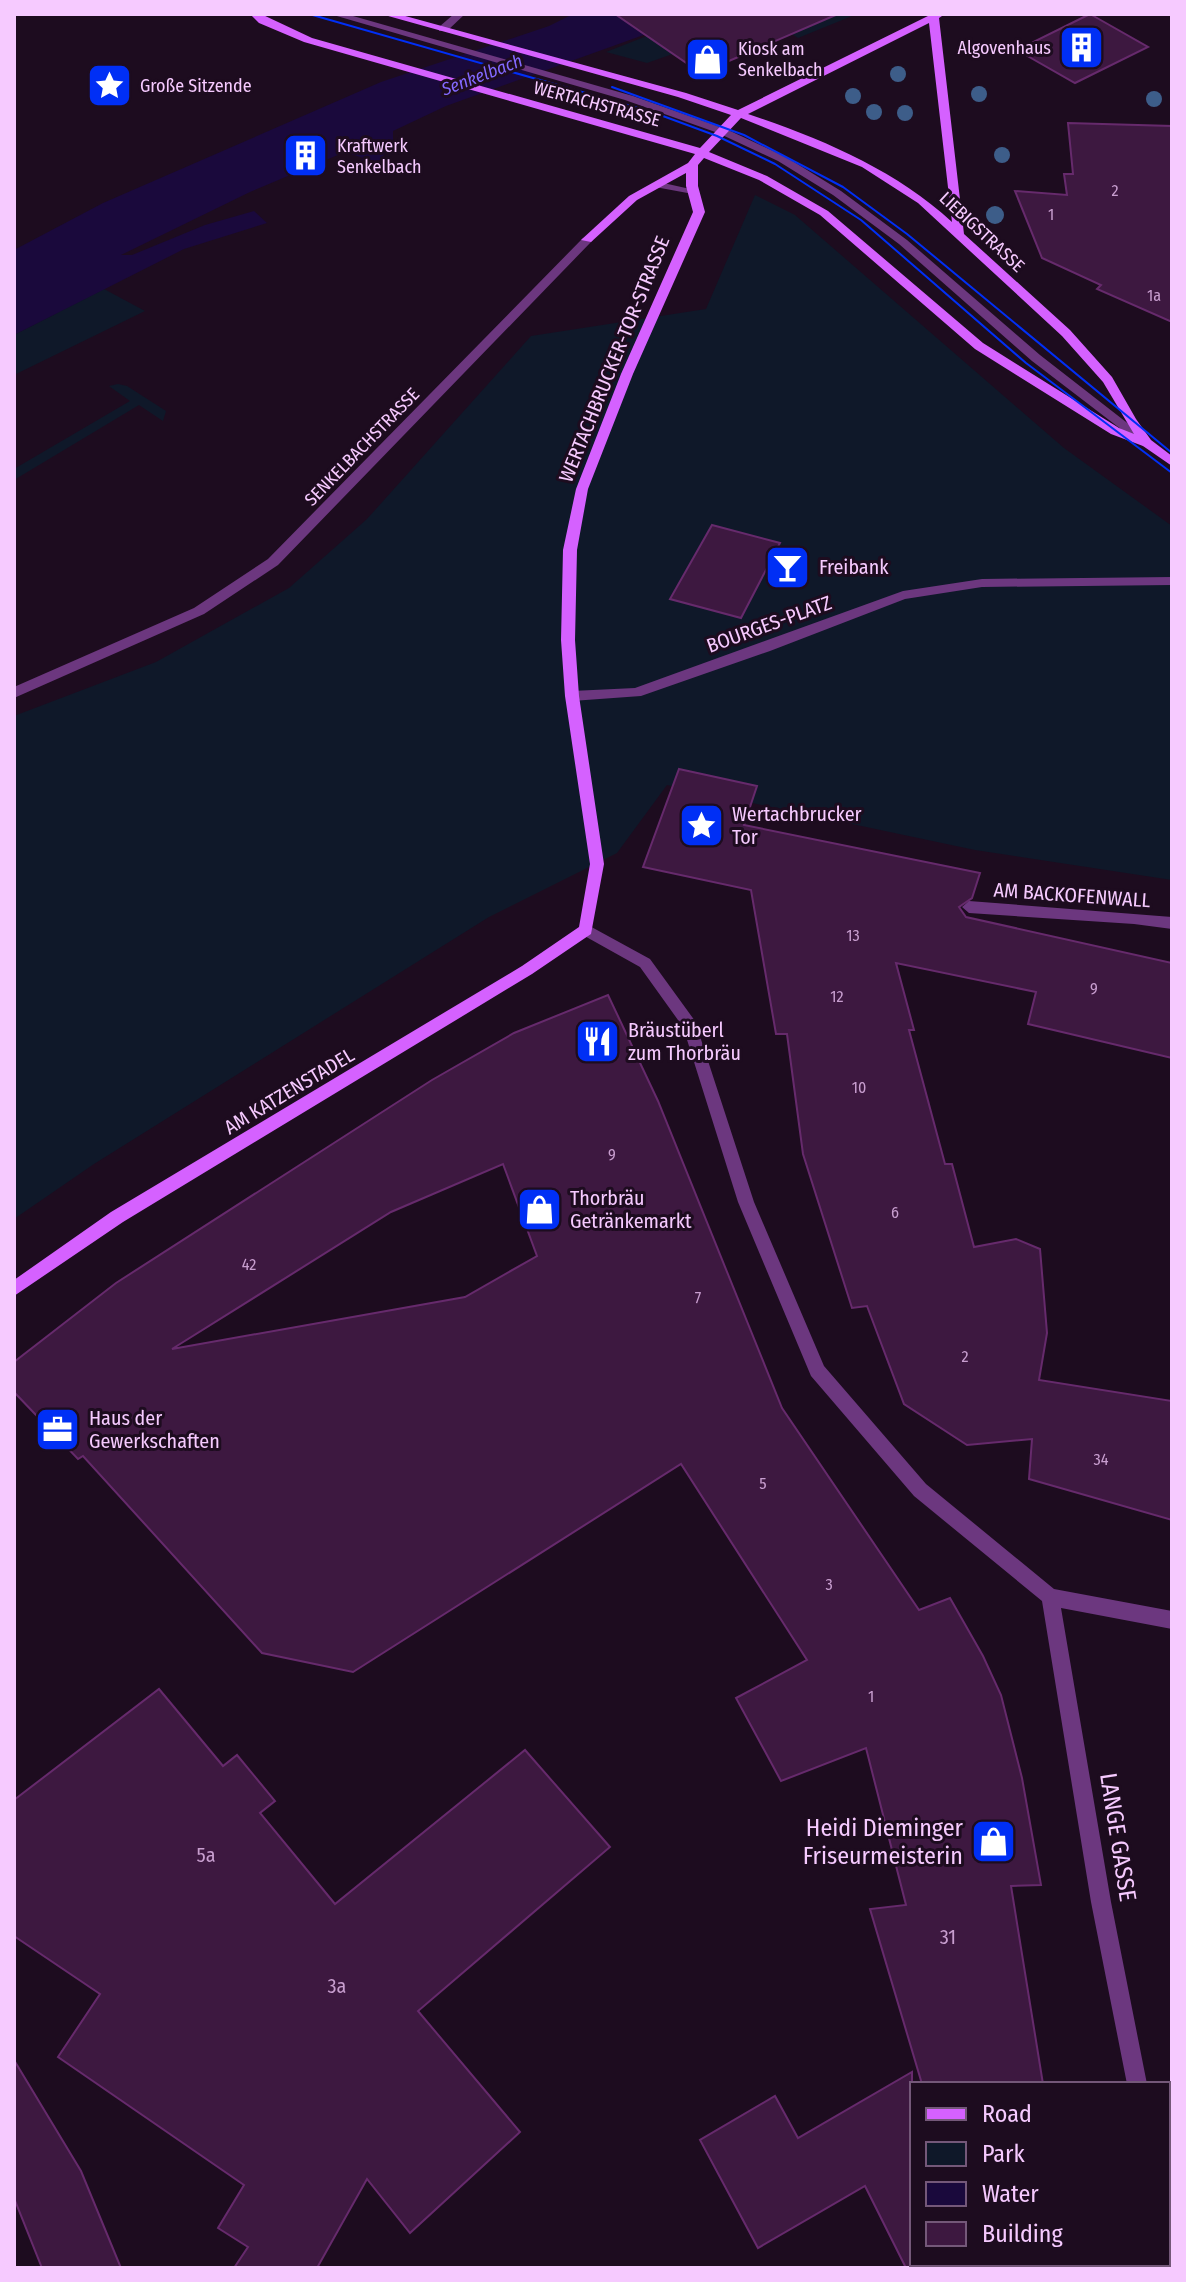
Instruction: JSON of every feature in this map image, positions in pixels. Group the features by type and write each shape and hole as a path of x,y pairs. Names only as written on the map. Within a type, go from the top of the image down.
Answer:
{"street":[{"name":"WERTACHSTRASSE","path":"255,14 263,21 308,40 702,153"},
{"path":"335,14 629,98 722,131 782,159 868,215 1036,358 1147,443"},
{"name":"WERTACHSTRASSE","path":"386,14 740,114"},
{"path":"443,29 460,14"},
{"path":"937,15 959,233"},
{"name":"SENKELBACHSTRASSE","path":"14,693 199,611 273,562 587,240 633,198 692,165 722,131 753,105 937,15"},
{"name":"LIEBIGSTRASSE","path":"740,114 824,145 866,165 922,201 1066,333 1108,380 1147,443 1172,462"},
{"name":"LIEBIGSTRASSE","path":"702,153 763,178 824,213 979,346 1115,431 1147,443"},
{"name":"WERTACHBRUCKER-TOR-STRASSE","path":"586,930 597,864 572,696 568,640 570,550 582,489 627,374 699,212 693,191 692,165"},
{"path":"659,185 693,191"},
{"name":"BOURGES-PLATZ","path":"572,696 636,693 903,595 982,583 1172,581"},
{"name":"AM BACKOFENWALL","path":"969,907 1172,923"},
{"path":"586,930 645,963 690,1025 746,1202 817,1371 920,1490 1050,1597 1172,1620"},
{"name":"AM KATZENSTADEL","path":"14,1289 117,1217 527,970 586,930"},
{"name":"LANGE GASSE","path":"1050,1597 1080,1759 1117,1999 1137,2082"}],"green space":[{"path":"703,14 857,14 798,38 770,20 647,63 606,52"},
{"path":"755,195 795,215 1064,448 1172,526 1172,880 975,850 667,785 617,853 489,917 94,1164 14,1219 14,716 156,662 289,588 367,519 531,336 706,309"},
{"path":"104,289 145,311 14,375 14,335"},
{"path":"109,386 127,386 166,411 163,421 139,405 14,480 14,469 130,401"}],"water":[{"name":"Senkelbach","path":"573,14 702,14 446,106 393,131 393,142 375,167 359,163 363,158 345,152 250,192 121,255 132,255 205,225 254,211 267,223 184,249 14,335 14,250 103,203 381,82 549,26"}],"building":[{"path":"615,14 838,14 701,73"},
{"name":"Algovenhaus","path":"1090,14 1148,47 1075,83 1017,50"},
{"path":"1068,123 1172,126 1172,322 1097,289 1101,285 1042,258 1015,191 1067,195 1064,174 1073,174"},
{"path":"712,525 780,543 741,618 670,599"},
{"path":"679,769 757,786 744,825 980,873 972,898 959,907 966,917 1172,963 1172,1058 1028,1024 1036,992 896,963 914,1030 909,1030 945,1164 952,1164 974,1247 1016,1239 1040,1249 1047,1333 1039,1380 1172,1401 1172,1520 1029,1479 1032,1439 967,1445 904,1404 867,1306 852,1308 803,1154 787,1034 776,1034 751,890 643,867"},
{"path":"608,995 658,1101 782,1408 919,1610 950,1598 1001,1695 1022,1778 1041,1885 1011,1886 1043,2082 921,2082 870,1909 906,1905 866,1748 781,1781 736,1698 807,1660 681,1464 353,1672 262,1653 83,1456 78,1459 14,1392 14,1362 116,1283 432,1080 514,1033","holes":["503,1164 537,1256 465,1297 172,1349 391,1212"]},
{"path":"159,1689 223,1766 237,1755 275,1801 260,1813 335,1904 525,1750 610,1847 418,2011 520,2132 410,2233 367,2179 317,2268 234,2268 248,2247 218,2228 244,2185 58,2057 100,1994 14,1936 14,1800"},
{"path":"14,2060 81,2171 121,2268 42,2268 14,2198"},
{"path":"912,2072 912,2268 906,2268 865,2186 758,2248 700,2140 775,2096 798,2138"}],"tram line":[{"path":"309,14 652,112 717,136 775,164 861,220 1026,363 1172,473"},
{"path":"612,87 744,135 843,187 907,234 1172,453"}],"place":[{"name":"Algovenhaus","path":"1082,48"},
{"name":"Kiosk am Senkelbach","path":"707,59"},
{"name":"Große Sitzende","path":"109,86"},
{"name":"Kraftwerk Senkelbach","path":"306,156"},
{"name":"Freibank","path":"788,567"},
{"name":"Wertachbrucker Tor","path":"701,825"},
{"name":"Bräustüberl zum Thorbräu","path":"597,1042"},
{"name":"Thorbräu Getränkemarkt","path":"539,1210"},
{"name":"Haus der Gewerkschaften","path":"58,1430"},
{"name":"Heidi Dieminger Friseurmeisterin","path":"994,1842"}]}
